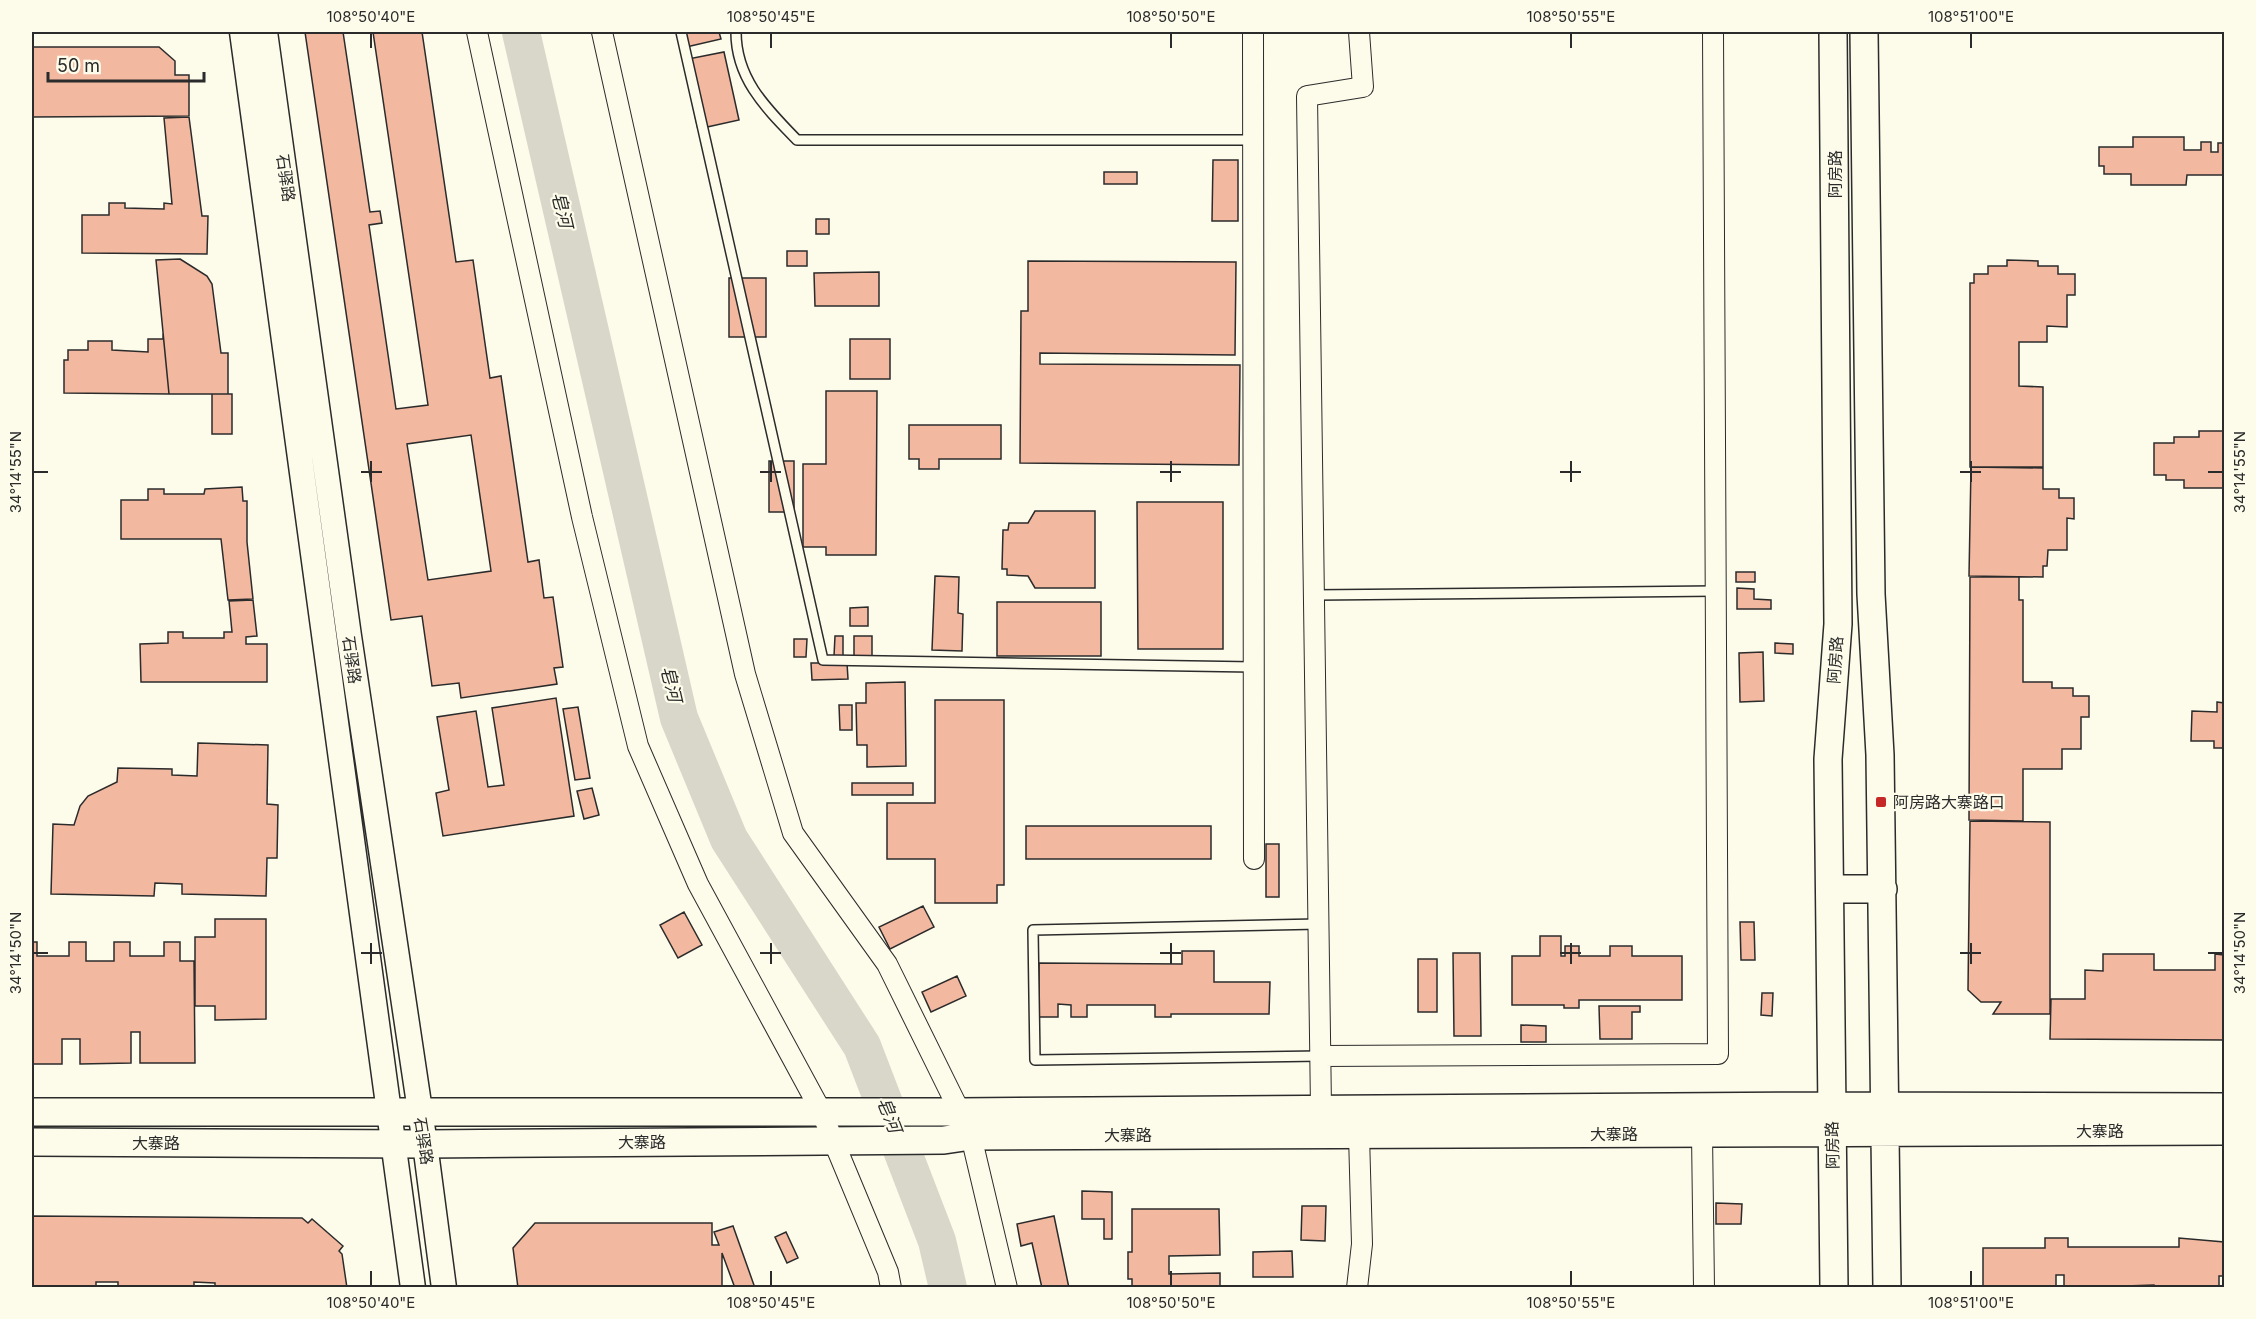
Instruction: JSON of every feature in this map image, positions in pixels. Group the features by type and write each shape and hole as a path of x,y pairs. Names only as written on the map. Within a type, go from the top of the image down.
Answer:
{"main road":[{"name":"阿房路","path":"1833,32 1838,624 1828,759 1834,1287"},
{"name":"阿房路","path":"1864,32 1871,594 1880,755 1887,1287"},
{"path":"1830,889 1883,889"},
{"name":"大寨路","path":"32,1142 425,1144 944,1140 965,1124 1321,1108 1832,1106 1886,1119 2224,1131"},
{"name":"大寨路","path":"32,1112 932,1110 965,1124 1359,1135 1832,1133 1886,1119 2224,1107"}],"street":[{"name":"石驿路","path":"242,32 413,1287"},
{"name":"石驿路","path":"266,32 349,636 425,1144 444,1287"},
{"path":"477,32 582,517 638,746 698,884 821,1110 888,1272 891,1287"},
{"path":"602,32 745,674 793,833 888,964 965,1124 1007,1287"},
{"path":"1253,32 1254,859"},
{"path":"1321,1108 1307,96 1363,87 1359,32"},
{"path":"1320,1056 1718,1054 1713,32"},
{"path":"1702,1134 1704,1287"},
{"path":"1358,1287 1362,1244 1359,1135"}],"lane":[{"path":"681,32 823,660 1254,667"},
{"path":"736,32 744,75 760,102 797,140 1253,140"},
{"path":"1314,595 1716,591"},
{"path":"1318,924 1033,930 1035,1060 1320,1056"}],"building":[{"path":"305,32 343,32 370,212 380,211 382,223 369,225 396,409 428,405 373,32 422,32 456,262 473,260 490,378 501,376 528,562 539,560 544,598 553,597 563,667 554,668 557,684 461,698 459,683 432,686 422,616 391,620","holes":["471,435 491,571 428,580 407,444"]},
{"path":"684,32 719,32 721,39 682,48"},
{"path":"32,47 159,47 175,61 175,75 189,75 189,116 32,117"},
{"path":"724,52 739,120 698,129 683,60"},
{"path":"189,117 202,216 208,216 207,254 82,253 82,215 109,215 109,203 125,203 125,208 164,209 164,203 172,204 164,118"},
{"path":"2133,137 2184,137 2184,150 2201,150 2201,142 2211,142 2211,152 2218,152 2218,143 2224,143 2224,175 2187,175 2186,185 2131,185 2131,174 2104,174 2104,166 2099,166 2099,147 2133,147"},
{"path":"1213,160 1238,160 1238,221 1212,221"},
{"path":"1104,172 1137,172 1137,184 1104,184"},
{"path":"816,219 829,219 829,234 816,234"},
{"path":"787,251 807,251 807,266 787,266"},
{"path":"180,259 207,276 212,284 221,353 228,353 228,394 169,394 156,260"},
{"path":"2007,260 2038,261 2038,266 2058,266 2058,274 2075,274 2075,295 2067,295 2067,327 2047,326 2047,342 2019,342 2019,386 2043,387 2043,467 1970,467 1970,283 1974,283 1974,274 1988,274 1988,266 2007,266"},
{"path":"1028,261 1236,262 1235,355 1040,353 1040,364 1240,365 1239,465 1020,463 1021,311 1028,311"},
{"path":"879,272 879,306 815,306 814,273"},
{"path":"729,278 766,278 766,337 729,337"},
{"path":"163,333 169,394 64,393 64,360 68,360 68,350 88,350 88,341 112,341 112,350 148,352 148,339 163,339"},
{"path":"850,339 890,339 890,379 850,379"},
{"path":"826,391 877,391 876,555 826,555 826,547 803,547 803,464 826,464"},
{"path":"212,394 232,394 232,434 212,434"},
{"path":"909,425 1001,425 1001,459 939,459 939,469 919,469 919,459 909,459"},
{"path":"2199,431 2224,431 2224,488 2184,488 2184,480 2166,480 2166,475 2154,475 2154,443 2174,443 2174,437 2199,437"},
{"path":"769,461 794,461 794,512 769,512"},
{"path":"1971,467 2043,468 2043,489 2059,489 2059,498 2074,498 2074,519 2067,518 2067,550 2048,550 2047,566 2043,566 2043,577 1969,576"},
{"path":"242,487 243,501 247,501 247,542 253,599 228,600 221,539 121,539 121,500 148,500 148,489 164,489 164,494 204,494 205,489"},
{"path":"1137,502 1223,502 1223,649 1138,649"},
{"path":"1035,511 1095,511 1095,588 1035,588 1028,576 1007,575 1007,569 1002,569 1003,530 1008,530 1009,523 1028,523"},
{"path":"1736,572 1755,572 1755,582 1736,582"},
{"path":"935,576 959,577 958,613 963,614 962,651 932,650"},
{"path":"1970,577 2019,577 2019,600 2023,600 2023,682 2052,682 2052,688 2073,688 2073,696 2089,696 2089,717 2081,717 2081,749 2062,749 2062,769 2023,769 2023,821 1969,820"},
{"path":"1737,588 1754,589 1754,599 1771,600 1771,609 1737,609"},
{"path":"253,600 257,636 246,637 246,644 267,644 267,682 141,682 140,644 168,643 168,632 183,632 183,638 224,638 224,632 232,632 229,601"},
{"path":"997,602 1101,602 1101,656 997,656"},
{"path":"868,607 868,626 850,626 850,608"},
{"path":"835,636 843,636 843,656 834,656"},
{"path":"854,636 872,636 872,657 854,656"},
{"path":"794,639 807,639 806,657 794,657"},
{"path":"1775,643 1793,644 1793,654 1775,653"},
{"path":"1763,652 1764,701 1740,702 1739,653"},
{"path":"811,663 847,663 848,679 812,680"},
{"path":"905,682 906,766 867,767 867,745 857,745 856,703 866,703 866,683"},
{"path":"556,698 574,816 443,836 436,793 449,790 437,717 476,711 488,787 504,785 492,708"},
{"path":"935,700 1004,700 1004,885 997,885 997,903 935,903 935,859 887,859 887,803 935,803"},
{"path":"2217,702 2224,703 2224,748 2214,748 2214,741 2191,741 2192,711 2217,712"},
{"path":"839,705 852,705 852,730 840,730"},
{"path":"578,707 590,778 575,780 563,709"},
{"path":"198,743 268,745 267,804 278,805 277,858 267,858 266,896 182,894 182,884 155,883 154,896 51,894 53,824 74,825 80,806 88,796 117,782 118,768 172,769 172,775 197,776"},
{"path":"852,783 913,783 913,795 852,795"},
{"path":"592,788 599,815 584,819 577,791"},
{"path":"1970,821 2050,822 2050,1014 1993,1014 2001,1002 1981,1002 1968,990"},
{"path":"1026,826 1211,826 1211,859 1026,859"},
{"path":"1266,844 1279,844 1279,897 1266,897"},
{"path":"923,906 934,927 890,949 879,927"},
{"path":"684,912 702,945 678,958 660,925"},
{"path":"215,919 266,919 266,1019 215,1020 215,1006 195,1006 195,937 215,937"},
{"path":"1740,922 1754,922 1755,960 1741,960"},
{"path":"1540,936 1561,936 1561,956 1565,956 1565,946 1579,946 1579,956 1610,956 1610,946 1632,946 1632,956 1682,956 1682,1000 1579,1000 1579,1008 1564,1008 1564,1005 1512,1005 1512,956 1540,956"},
{"path":"32,942 37,942 37,956 69,956 69,942 86,942 86,961 114,961 114,942 130,942 130,956 164,956 164,942 180,942 180,961 194,961 195,1063 140,1063 140,1032 131,1032 131,1063 80,1064 80,1039 62,1039 62,1064 32,1064"},
{"path":"1182,951 1214,951 1214,982 1270,982 1269,1014 1171,1014 1171,1017 1155,1017 1155,1005 1087,1005 1087,1017 1071,1017 1071,1005 1058,1004 1058,1017 1039,1017 1039,963 1182,964"},
{"path":"1453,953 1480,953 1481,1036 1454,1036"},
{"path":"2103,954 2154,954 2154,970 2215,970 2215,954 2224,955 2224,1040 2050,1039 2051,999 2085,999 2085,970 2103,971"},
{"path":"1418,959 1437,959 1437,1012 1418,1012"},
{"path":"957,976 966,996 931,1012 922,992"},
{"path":"1762,993 1773,993 1772,1016 1761,1015"},
{"path":"1599,1006 1640,1006 1640,1012 1632,1012 1632,1039 1600,1039"},
{"path":"1521,1025 1546,1026 1546,1042 1521,1042"},
{"path":"1082,1191 1112,1192 1112,1239 1104,1239 1104,1219 1082,1219"},
{"path":"1716,1203 1742,1204 1741,1224 1716,1224"},
{"path":"1302,1206 1326,1206 1325,1241 1301,1240"},
{"path":"1132,1209 1219,1209 1220,1255 1169,1256 1169,1274 1220,1273 1220,1288 1132,1288 1132,1279 1128,1279 1128,1252 1132,1252"},
{"path":"32,1216 302,1218 308,1223 312,1219 343,1246 339,1251 342,1254 347,1288 215,1288 215,1283 194,1282 194,1288 118,1288 118,1282 96,1282 96,1288 32,1288"},
{"path":"1054,1216 1069,1288 1042,1288 1032,1243 1021,1246 1017,1224"},
{"path":"535,1223 712,1223 712,1245 719,1245 714,1232 733,1226 755,1288 735,1288 722,1253 722,1288 518,1288 513,1248"},
{"path":"786,1232 798,1258 787,1263 775,1237"},
{"path":"2045,1238 2068,1238 2068,1247 2179,1247 2179,1238 2224,1242 2224,1276 2219,1276 2219,1288 2154,1288 2154,1285 2064,1288 2064,1275 2056,1275 2056,1288 1983,1288 1983,1248 2045,1248"},
{"path":"1292,1251 1293,1277 1253,1277 1253,1252"}],"waterway":[{"name":"皂河","path":"521,32 679,718 729,839 862,1046 937,1241 948,1288"}],"place":[{"name":"阿房路大寨路口","path":"1881,802"}]}
